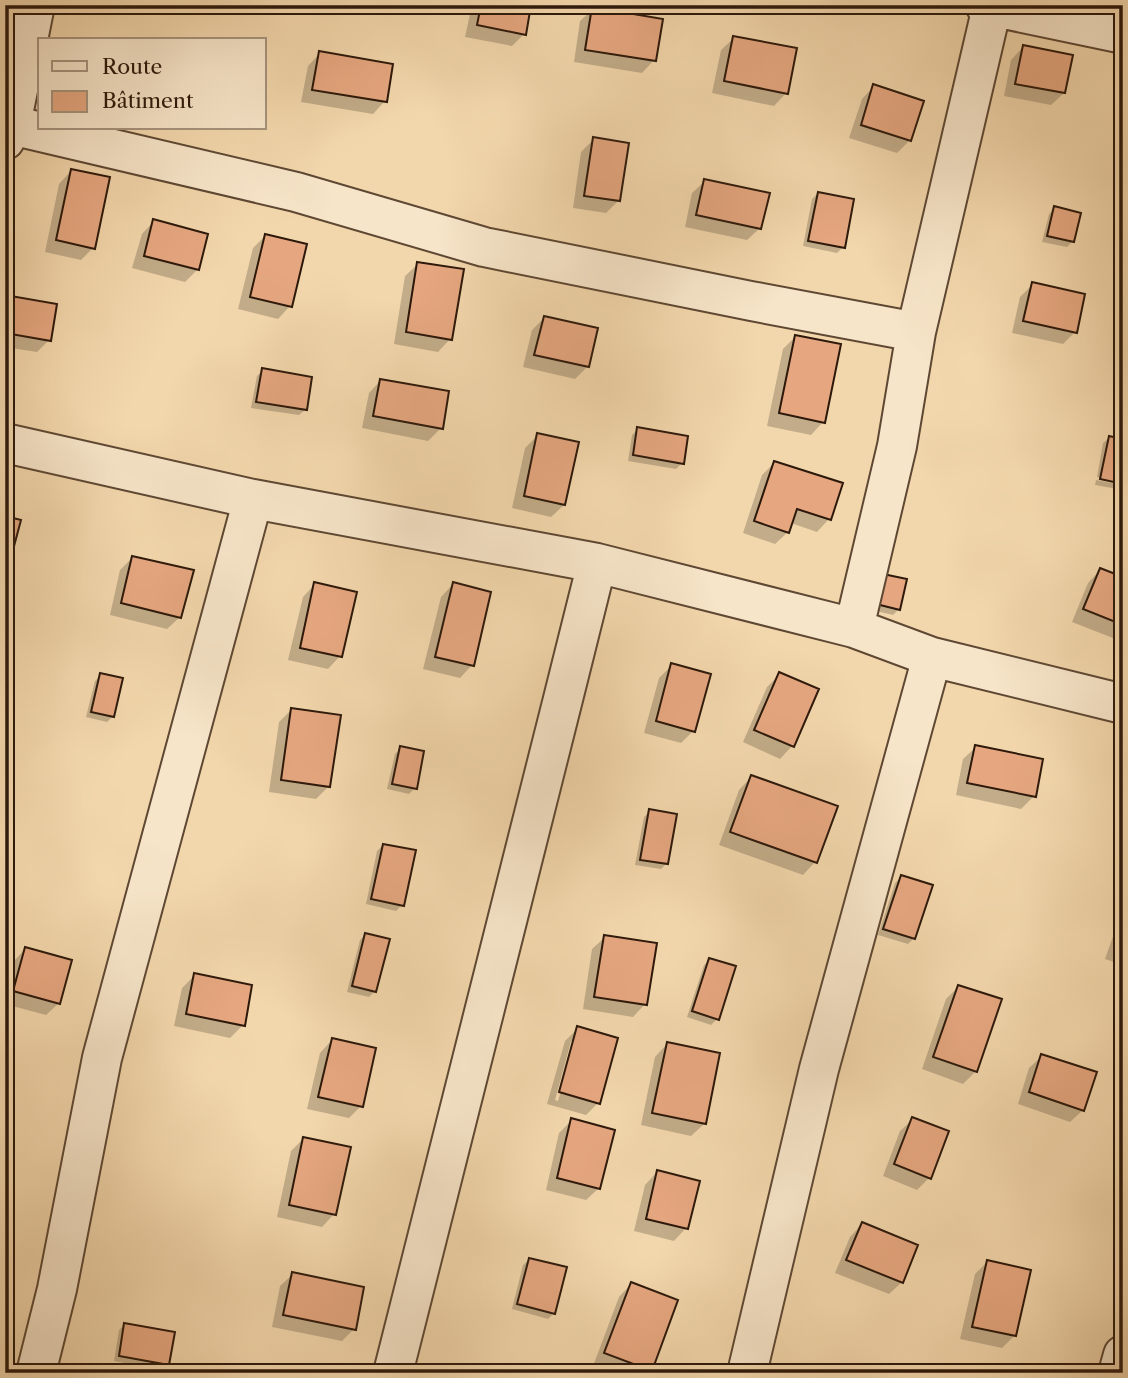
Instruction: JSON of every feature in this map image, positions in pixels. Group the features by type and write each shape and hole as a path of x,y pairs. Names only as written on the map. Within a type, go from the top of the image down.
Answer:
{"street":[{"path":"35,5 8,133 296,192 484,247 916,332"},
{"path":"854,628 897,446 916,332 988,6 1123,34"},
{"path":"5,443 253,499 597,563 854,628 932,657 1123,704"},
{"path":"36,1373 57,1289 102,1058 253,499"},
{"path":"393,1373 597,563"},
{"path":"747,1373 819,1069 932,657"},
{"path":"1118,1373 1123,1355"}],"building":[{"path":"481,5 531,5 526,35 477,25"},
{"path":"592,7 663,19 656,61 585,50"},
{"path":"733,36 797,48 788,94 724,81"},
{"path":"1023,45 1073,55 1065,93 1015,84"},
{"path":"319,51 393,64 387,102 312,90"},
{"path":"873,84 924,101 911,141 861,125"},
{"path":"593,137 629,143 620,201 584,196"},
{"path":"71,169 110,177 95,249 56,240"},
{"path":"704,179 770,193 761,229 696,215"},
{"path":"818,192 854,199 845,248 808,241"},
{"path":"1054,206 1081,213 1074,242 1047,236"},
{"path":"153,219 208,234 199,270 144,256"},
{"path":"265,234 307,244 292,307 250,297"},
{"path":"417,262 464,269 452,340 406,332"},
{"path":"1032,282 1085,294 1077,333 1023,321"},
{"path":"5,295 57,304 51,341 5,333"},
{"path":"544,316 598,328 589,367 534,355"},
{"path":"795,335 841,344 825,423 779,413"},
{"path":"262,368 312,377 307,410 256,402"},
{"path":"380,379 449,391 443,429 373,416"},
{"path":"637,427 688,436 684,464 633,455"},
{"path":"537,433 579,442 565,505 524,496"},
{"path":"1109,436 1123,439 1123,484 1100,479"},
{"path":"774,461 843,483 831,520 797,509 789,533 754,521"},
{"path":"5,516 21,520 5,580"},
{"path":"132,556 194,570 181,618 121,603"},
{"path":"1100,568 1123,577 1123,625 1083,609"},
{"path":"883,574 907,579 900,610 876,604"},
{"path":"314,582 357,592 342,657 300,648"},
{"path":"453,582 491,592 474,666 435,657"},
{"path":"671,663 711,674 695,732 656,721"},
{"path":"779,672 819,689 794,747 754,730"},
{"path":"100,673 123,678 114,717 91,712"},
{"path":"291,708 341,715 330,787 281,780"},
{"path":"975,745 1043,759 1036,797 967,783"},
{"path":"400,746 424,751 417,789 392,784"},
{"path":"751,775 838,806 817,863 730,832"},
{"path":"649,809 677,814 668,864 640,860"},
{"path":"383,844 416,850 404,906 371,899"},
{"path":"901,875 933,885 915,939 883,929"},
{"path":"365,933 390,939 376,992 352,986"},
{"path":"604,935 657,943 647,1005 594,997"},
{"path":"25,947 72,960 60,1004 13,991"},
{"path":"709,958 736,966 719,1020 692,1011"},
{"path":"194,973 252,985 245,1026 186,1014"},
{"path":"958,985 1002,999 977,1072 933,1057"},
{"path":"577,1026 618,1038 600,1104 559,1092"},
{"path":"332,1038 376,1048 363,1107 318,1097"},
{"path":"667,1042 720,1053 706,1124 652,1113"},
{"path":"1041,1054 1097,1072 1084,1111 1029,1092"},
{"path":"912,1117 949,1131 931,1179 894,1164"},
{"path":"571,1118 615,1130 600,1189 557,1178"},
{"path":"303,1137 351,1147 336,1215 289,1205"},
{"path":"657,1170 700,1181 688,1229 646,1219"},
{"path":"862,1222 918,1245 903,1283 846,1260"},
{"path":"529,1258 567,1267 555,1314 517,1304"},
{"path":"987,1260 1031,1270 1016,1336 972,1327"},
{"path":"292,1272 364,1287 356,1330 283,1315"},
{"path":"631,1282 678,1300 652,1371 604,1353"},
{"path":"124,1323 175,1332 169,1365 119,1356"}]}
